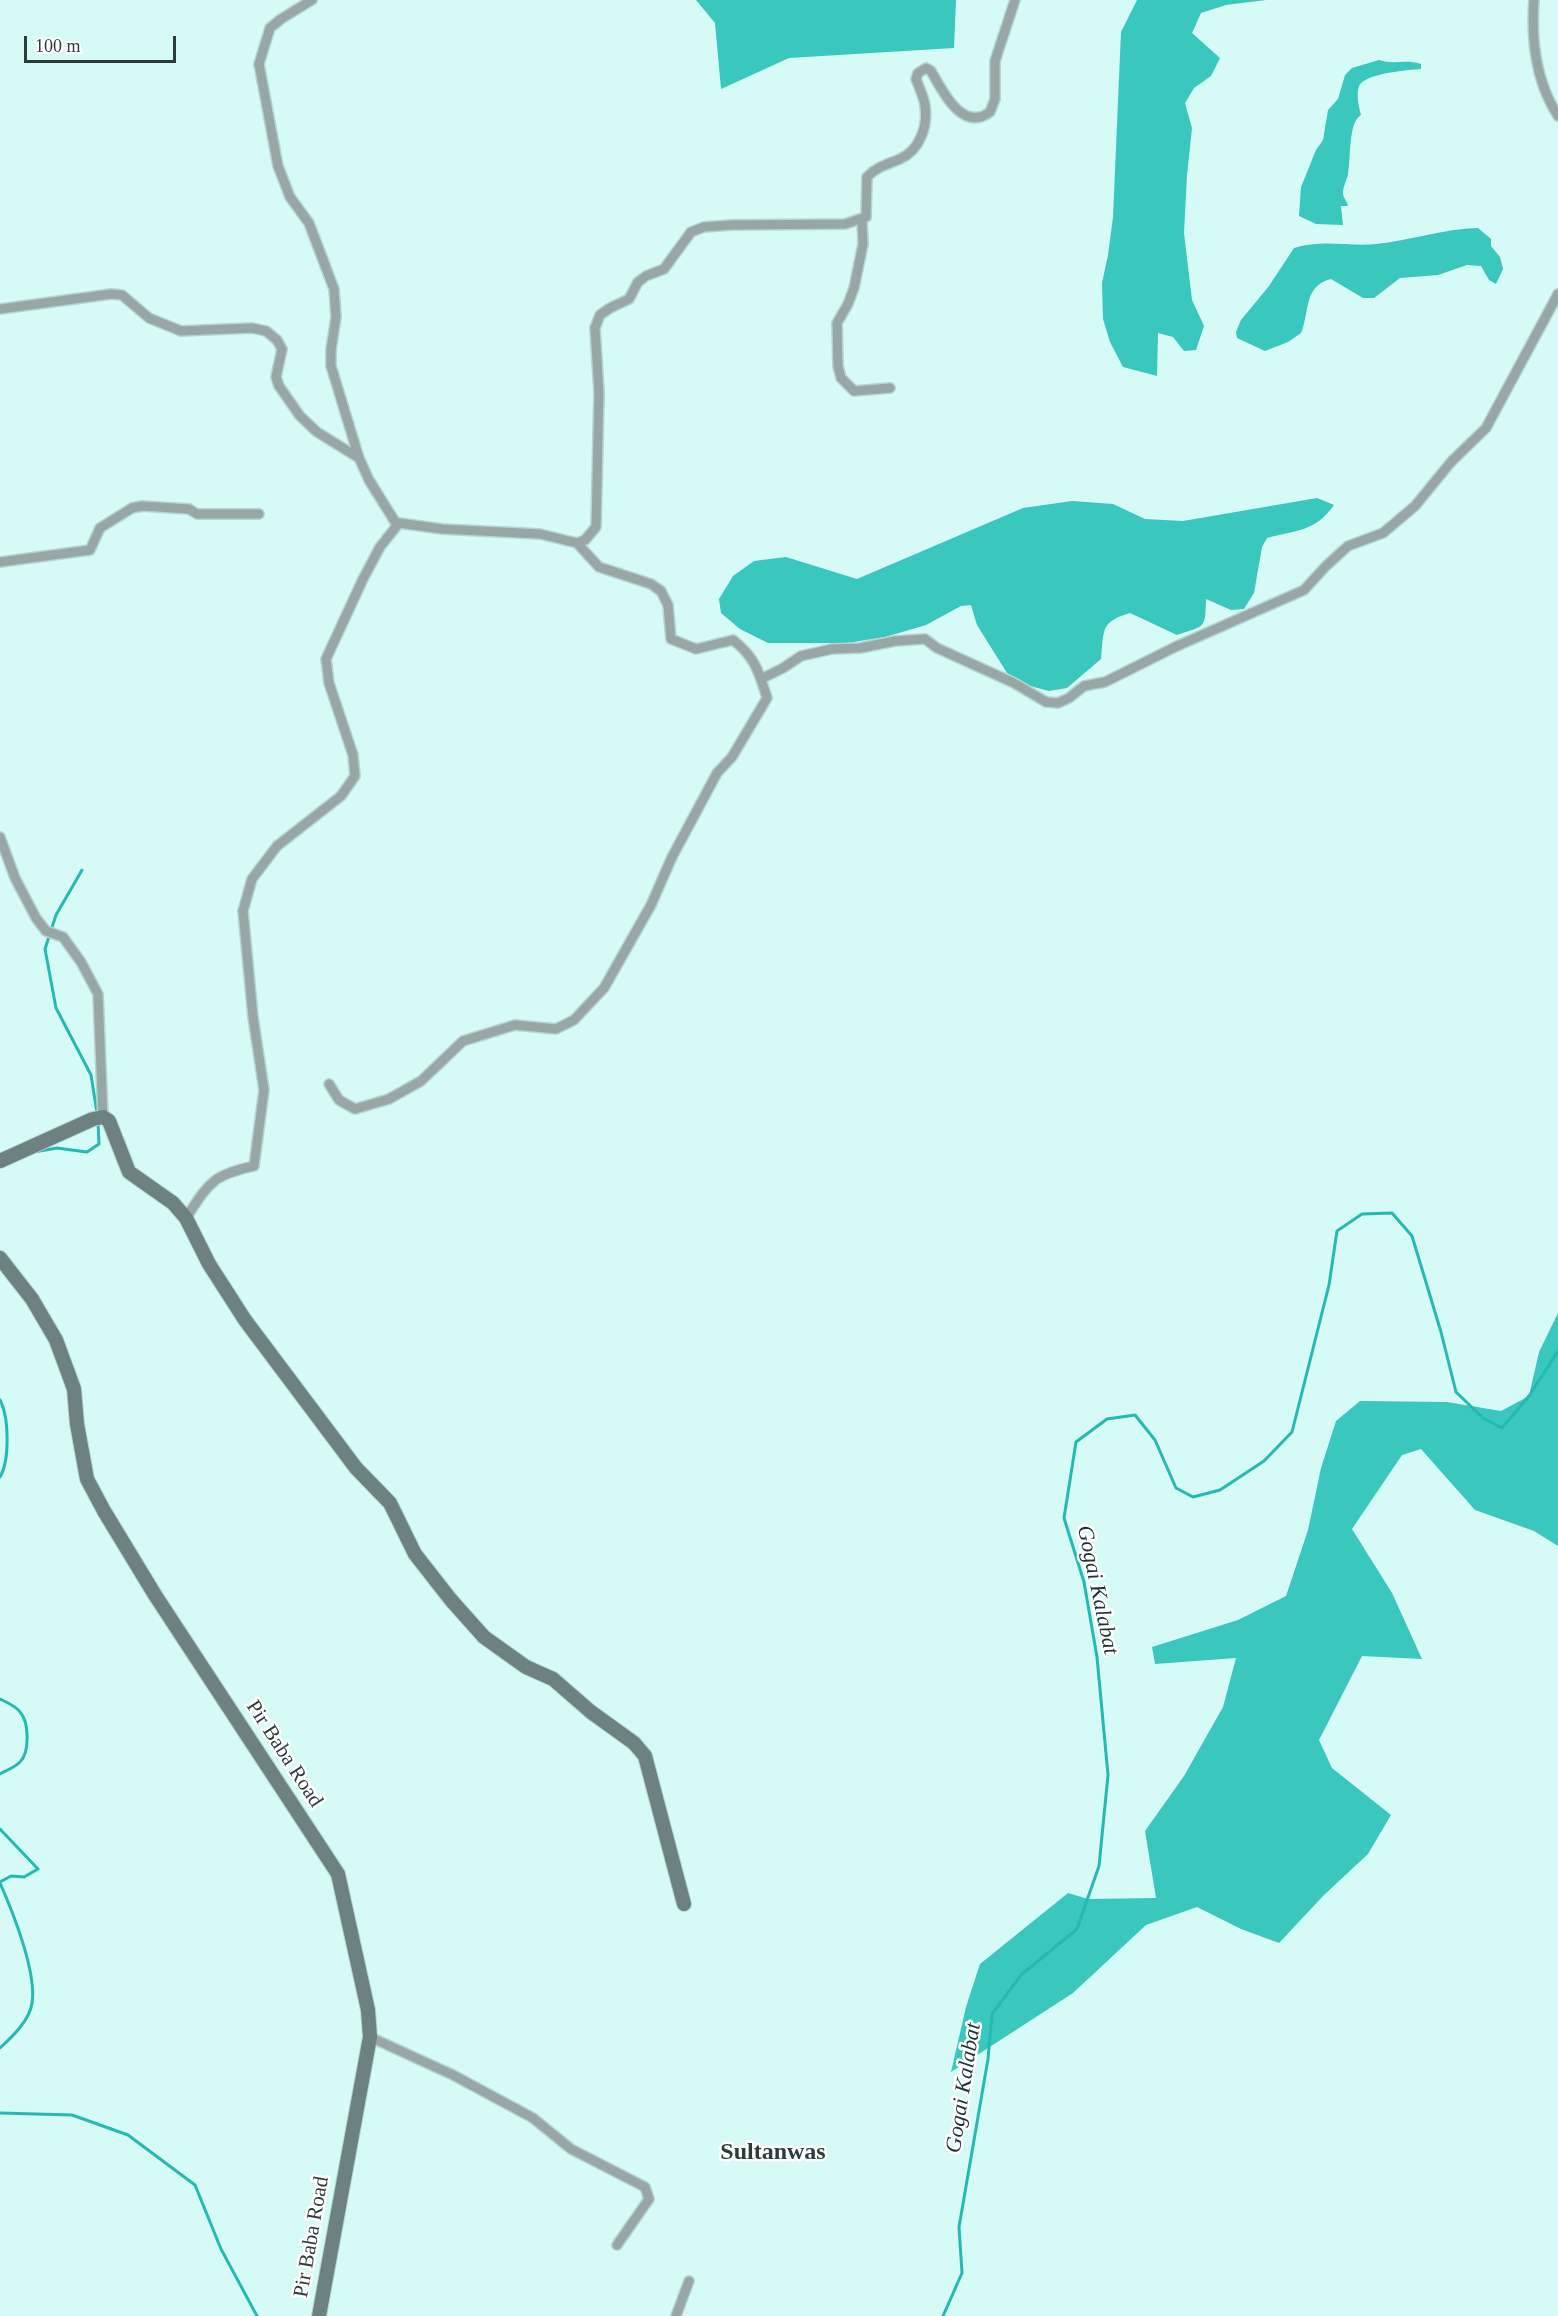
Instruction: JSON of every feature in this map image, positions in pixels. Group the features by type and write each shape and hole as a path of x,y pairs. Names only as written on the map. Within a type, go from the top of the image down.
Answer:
{"main road":[{"path":"0,1161 93,1119 102,1117 110,1121 129,1172 173,1203 186,1218 209,1264 245,1320 356,1468 390,1503 415,1554 451,1600 484,1637 526,1667 553,1679 591,1712 634,1743 645,1756 684,1904"},
{"name":"Pir Baba Road","path":"0,1258 32,1299 56,1340 74,1389 77,1424 87,1479 104,1511 162,1605 338,1874 368,2010 370,2037 319,2316"}],"street":[{"path":"312,0 281,18 270,28 259,64 278,166 290,197 309,223 334,289 336,317 331,366 359,458 369,480 397,525"},
{"path":"577,543 585,540 596,527 599,393 595,328 600,315 629,299 638,282 664,269 692,232 704,227 845,224 866,217 867,177 883,165 903,157 921,138 926,121 925,104 916,79 918,73 926,68 931,71 949,102 964,115 975,118 990,112 995,99 995,61 1015,0"},
{"path":"1534,0 1535,51 1540,77 1550,104 1558,116"},
{"path":"862,220 863,243 854,288 837,323 838,366 841,378 854,391 890,388"},
{"path":"0,309 111,294 122,295 149,318 181,332 252,328 266,331 277,340 282,349 276,377 300,416 317,432 359,458"},
{"path":"761,679 801,656 832,649 860,648 895,641 925,639 937,648 1014,683 1046,702 1058,703 1069,698 1084,686 1105,682 1175,647 1304,591 1348,546 1383,533 1414,506 1452,462 1486,428 1558,294"},
{"path":"0,562 90,550 100,528 132,508 142,506 189,509 197,514 259,514"},
{"path":"186,1218 207,1185 230,1171 254,1166 264,1090 253,1017 243,911 252,879 277,846 341,796 355,776 353,755 329,683 326,659 363,579 380,547 397,525 399,523 415,524 442,529 540,534 577,543 599,567 651,584 661,591 668,605 671,639 696,649 733,640 747,651 761,679 767,698 732,757 717,773 672,857 651,905 604,988 574,1020 556,1029 515,1025 496,1029 464,1041 422,1082 389,1100 355,1109 339,1100 328,1084"},
{"path":"0,837 15,878 36,918 45,931 63,937 81,962 98,994 102,1117"},
{"path":"370,2037 434,2066 533,2118 571,2148 645,2187 649,2199 617,2245"},
{"path":"676,2316 689,2281"}],"shaded area":[{"path":"696,0 956,0 954,48 789,58 721,89 715,23"},
{"path":"1137,0 1266,0 1226,5 1201,13 1192,33 1220,58 1211,76 1194,88 1185,103 1192,128 1184,233 1192,300 1204,326 1196,350 1184,351 1173,337 1158,333 1157,376 1123,367 1110,342 1103,319 1102,283 1113,217 1121,32"},
{"path":"1379,60 1421,64 1421,69 1378,75 1369,78 1359,86 1361,115 1352,133 1348,174 1343,193 1348,206 1341,206 1343,225 1316,224 1299,216 1301,187 1316,150 1323,140 1328,110 1338,99 1345,75 1352,68"},
{"path":"1478,228 1491,239 1491,246 1500,257 1503,269 1496,284 1489,280 1481,266 1467,265 1438,275 1400,278 1374,298 1363,298 1331,279 1316,287 1309,301 1301,333 1288,342 1265,351 1237,338 1236,332 1241,320 1269,286 1294,248 1316,244 1377,244 1452,230"},
{"path":"1317,498 1334,505 1320,520 1304,529 1267,538 1262,547 1254,593 1244,609 1231,610 1206,599 1202,624 1177,635 1130,613 1120,616 1108,624 1105,629 1101,659 1067,688 1049,691 1030,686 1007,673 977,625 971,605 961,606 926,625 885,637 847,643 768,643 740,629 721,613 719,599 733,576 754,561 786,557 857,579 1023,508 1072,501 1113,504 1145,519 1183,521"},
{"path":"1558,1313 1558,1546 1534,1531 1475,1510 1421,1449 1402,1455 1352,1529 1392,1593 1422,1659 1362,1656 1319,1740 1332,1768 1391,1815 1368,1854 1324,1895 1279,1943 1241,1929 1197,1907 1146,1925 1073,1993 951,2072 966,2007 980,1964 1068,1893 1088,1899 1156,1898 1145,1831 1184,1776 1223,1707 1236,1658 1155,1664 1152,1647 1238,1620 1286,1596 1308,1530 1321,1468 1336,1421 1360,1401 1447,1402 1501,1411 1529,1396 1539,1352"}],"waterway":[{"path":"82,870 56,915 45,949 56,1008 91,1075 97,1113"},
{"path":"34,1152 57,1148 87,1152 99,1144 98,1122"},
{"name":"Gogai Kalabat","path":"943,2316 962,2273 959,2227 988,2059 992,2014 1021,1975 1077,1929 1099,1866 1108,1775 1097,1657 1084,1582 1064,1518 1076,1442 1107,1419 1135,1415 1155,1440 1176,1488 1193,1497 1220,1490 1264,1461 1292,1432 1329,1285 1337,1231 1362,1214 1392,1213 1412,1236 1441,1332 1456,1392 1483,1418 1502,1428 1529,1396 1558,1351"},
{"path":"0,1400 7,1427 7,1450 0,1477"},
{"path":"0,1699 20,1712 27,1730 27,1744 20,1762 0,1774"},
{"path":"0,1829 38,1869 24,1877 11,1876 0,1882"},
{"path":"0,1883 28,1959 33,1990 28,2016 20,2028 0,2048"},
{"path":"0,2113 72,2115 128,2135 195,2185 221,2249 257,2316"}],"district":[{"name":"Sultanwas","path":"773,2153"}]}
